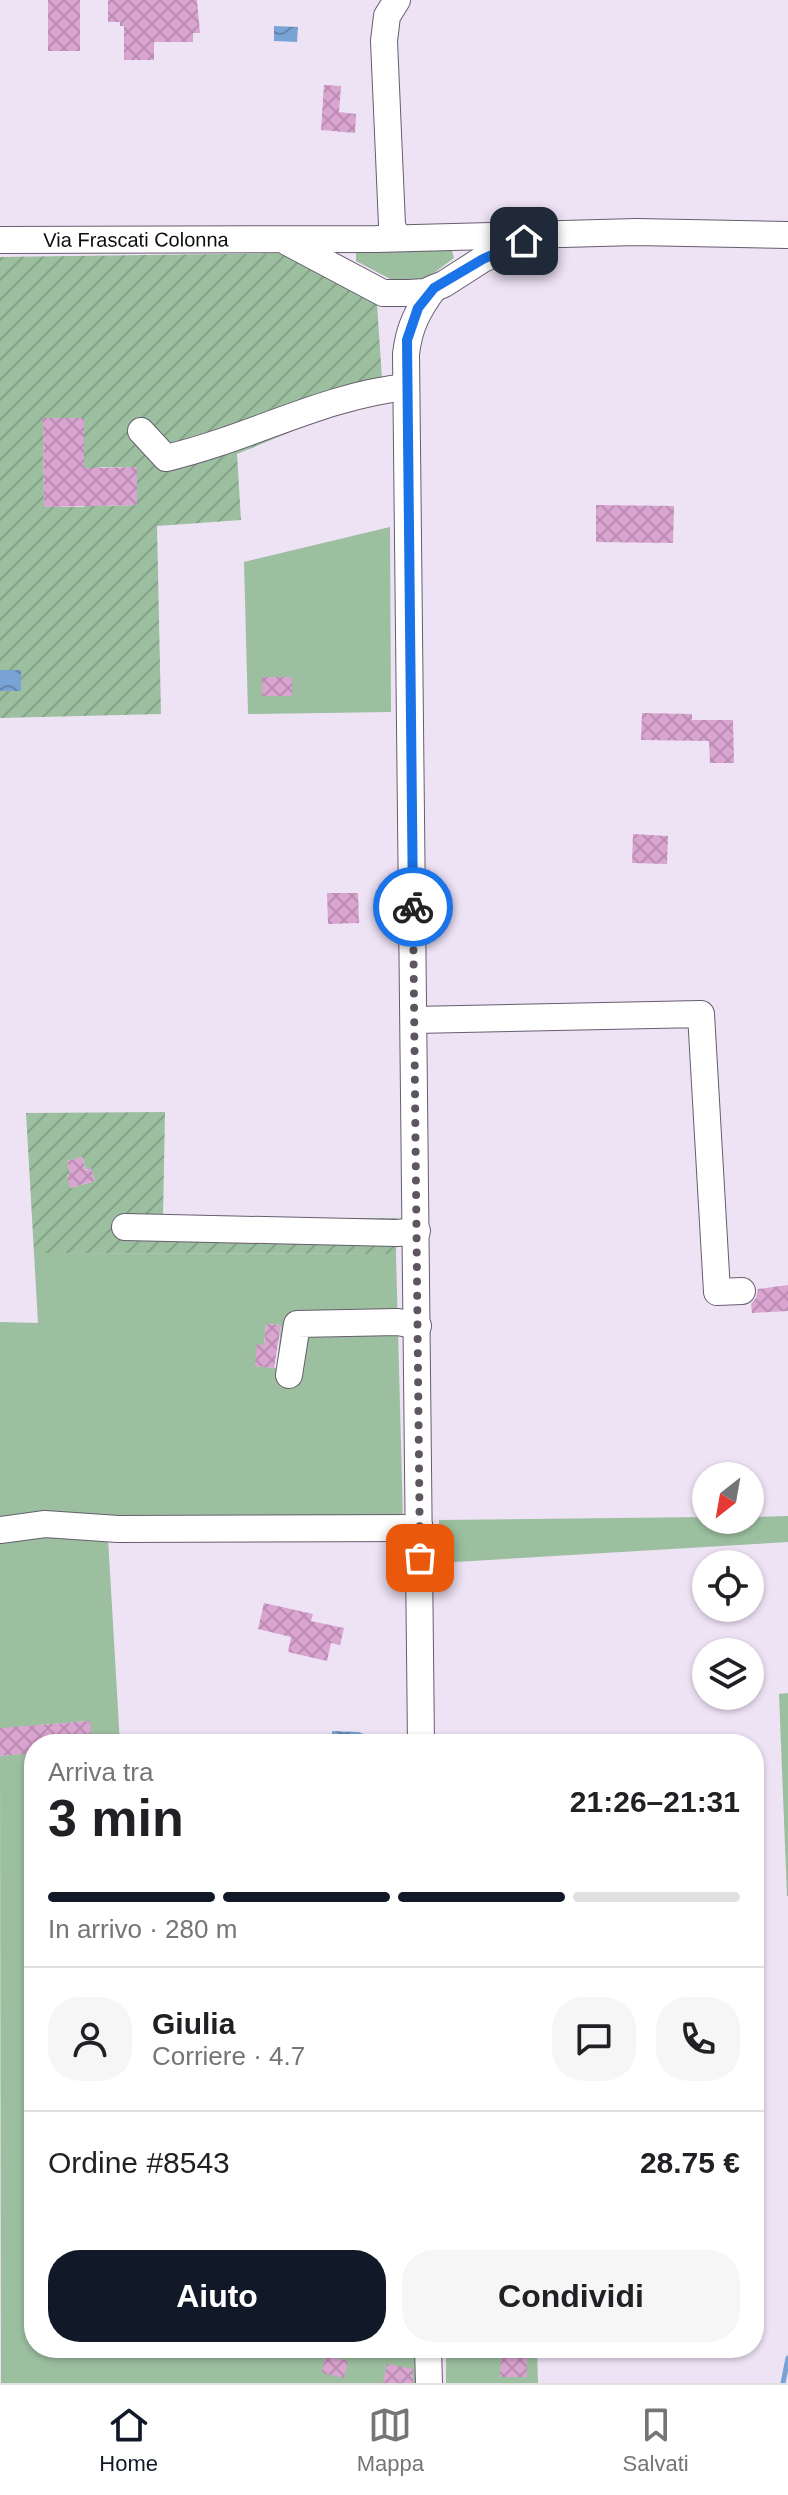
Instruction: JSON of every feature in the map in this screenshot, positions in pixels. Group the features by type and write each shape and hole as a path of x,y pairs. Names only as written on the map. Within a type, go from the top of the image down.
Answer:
{"street":[{"path":"397,0 387,16 384,41 392,225 397,238"},
{"name":"Via Frascati Colonna","path":"0,240 358,239 636,232 788,235"},
{"name":"Via Frascati Colonna","path":"272,238 287,242 383,293 425,292 505,248 541,234"},
{"path":"454,236 463,250 464,270"},
{"path":"342,271 341,249 358,239"},
{"path":"421,1734 406,354 415,316 434,288"},
{"path":"383,293 392,307 406,354"},
{"path":"141,431 166,458 202,450 316,407 383,389 406,387"},
{"path":"414,1020 701,1014 717,1292 742,1291"},
{"path":"125,1227 417,1231"},
{"path":"289,1375 297,1324 398,1322 418,1333"},
{"path":"0,1530 45,1524 118,1529 420,1521"},
{"path":"428,2358 429,2383"}],"green space":[{"path":"450,243 454,258 427,278 394,281 356,261 356,246"},
{"path":"292,253 377,304 383,394 237,454 241,520 157,526 161,714 0,718 0,691 21,691 21,670 0,670 0,257","holes":["43,418 84,475 100,467 137,467 137,505 100,506 84,492 84,507 44,507"]},
{"path":"390,527 391,712 248,714 244,562","holes":["262,677 291,677 291,696 262,696"]},
{"path":"165,1112 163,1218 397,1218 396,1254 34,1253 26,1113","holes":["82,1157 86,1169 91,1169 95,1181 71,1188 67,1161"]},
{"path":"34,1253 396,1254 403,1520 0,1521 0,1322 38,1323","holes":["266,1324 281,1325 277,1368 255,1366 264,1345"]},
{"path":"788,1516 788,1542 438,1563 439,1520 692,1517 692,1534 764,1534 764,1517"},
{"path":"48,1534 108,1538 119,1734 91,1734 89,1721 16,1727 18,1754 24,1754 24,2358 420,2358 420,2383 1,2383 0,1756 10,1755 8,1728 0,1728 0,1538"},
{"path":"788,1693 788,1896 787,1896 779,1694"},
{"path":"446,2358 501,2358 501,2377 527,2377 526,2358 537,2358 538,2383 446,2383"}],"water":[{"path":"274,26 298,27 297,42 274,41"},
{"path":"0,670 21,670 21,691 0,691"},
{"path":"332,1731 363,1734 332,1734"}],"building":[{"path":"48,0 80,0 80,51 48,51"},
{"path":"108,0 197,0 200,33 193,33 193,42 154,42 154,60 124,60 124,26 120,26 120,22 108,22"},
{"path":"324,85 341,86 339,112 356,114 355,133 321,130"},
{"path":"43,418 84,418 84,468 137,467 137,505 44,507"},
{"path":"596,505 674,506 673,543 596,542"},
{"path":"262,677 292,677 292,696 262,696"},
{"path":"642,713 692,714 692,720 733,720 734,763 710,763 709,741 641,740"},
{"path":"633,834 668,836 667,864 632,863"},
{"path":"327,893 358,893 359,923 328,924"},
{"path":"82,1157 86,1170 91,1168 95,1181 70,1188 67,1161"},
{"path":"788,1285 788,1311 752,1313 751,1304 758,1289"},
{"path":"266,1324 281,1325 274,1368 255,1366 257,1344 264,1345"},
{"path":"264,1603 313,1614 311,1621 344,1628 340,1645 331,1643 327,1661 288,1652 291,1637 258,1629"},
{"path":"90,1721 91,1734 24,1734 24,1754 0,1756 0,1728"},
{"path":"325,2358 348,2361 344,2378 322,2373"},
{"path":"501,2358 527,2358 527,2377 500,2377"},
{"path":"387,2364 413,2369 413,2383 383,2383"}],"waterway":[{"path":"783,2383 788,2358"}],"way so far":[{"path":"413,907 420,1558"}],"route":[{"path":"413,907 407,340 418,308 434,288 483,259 524,241"}]}
